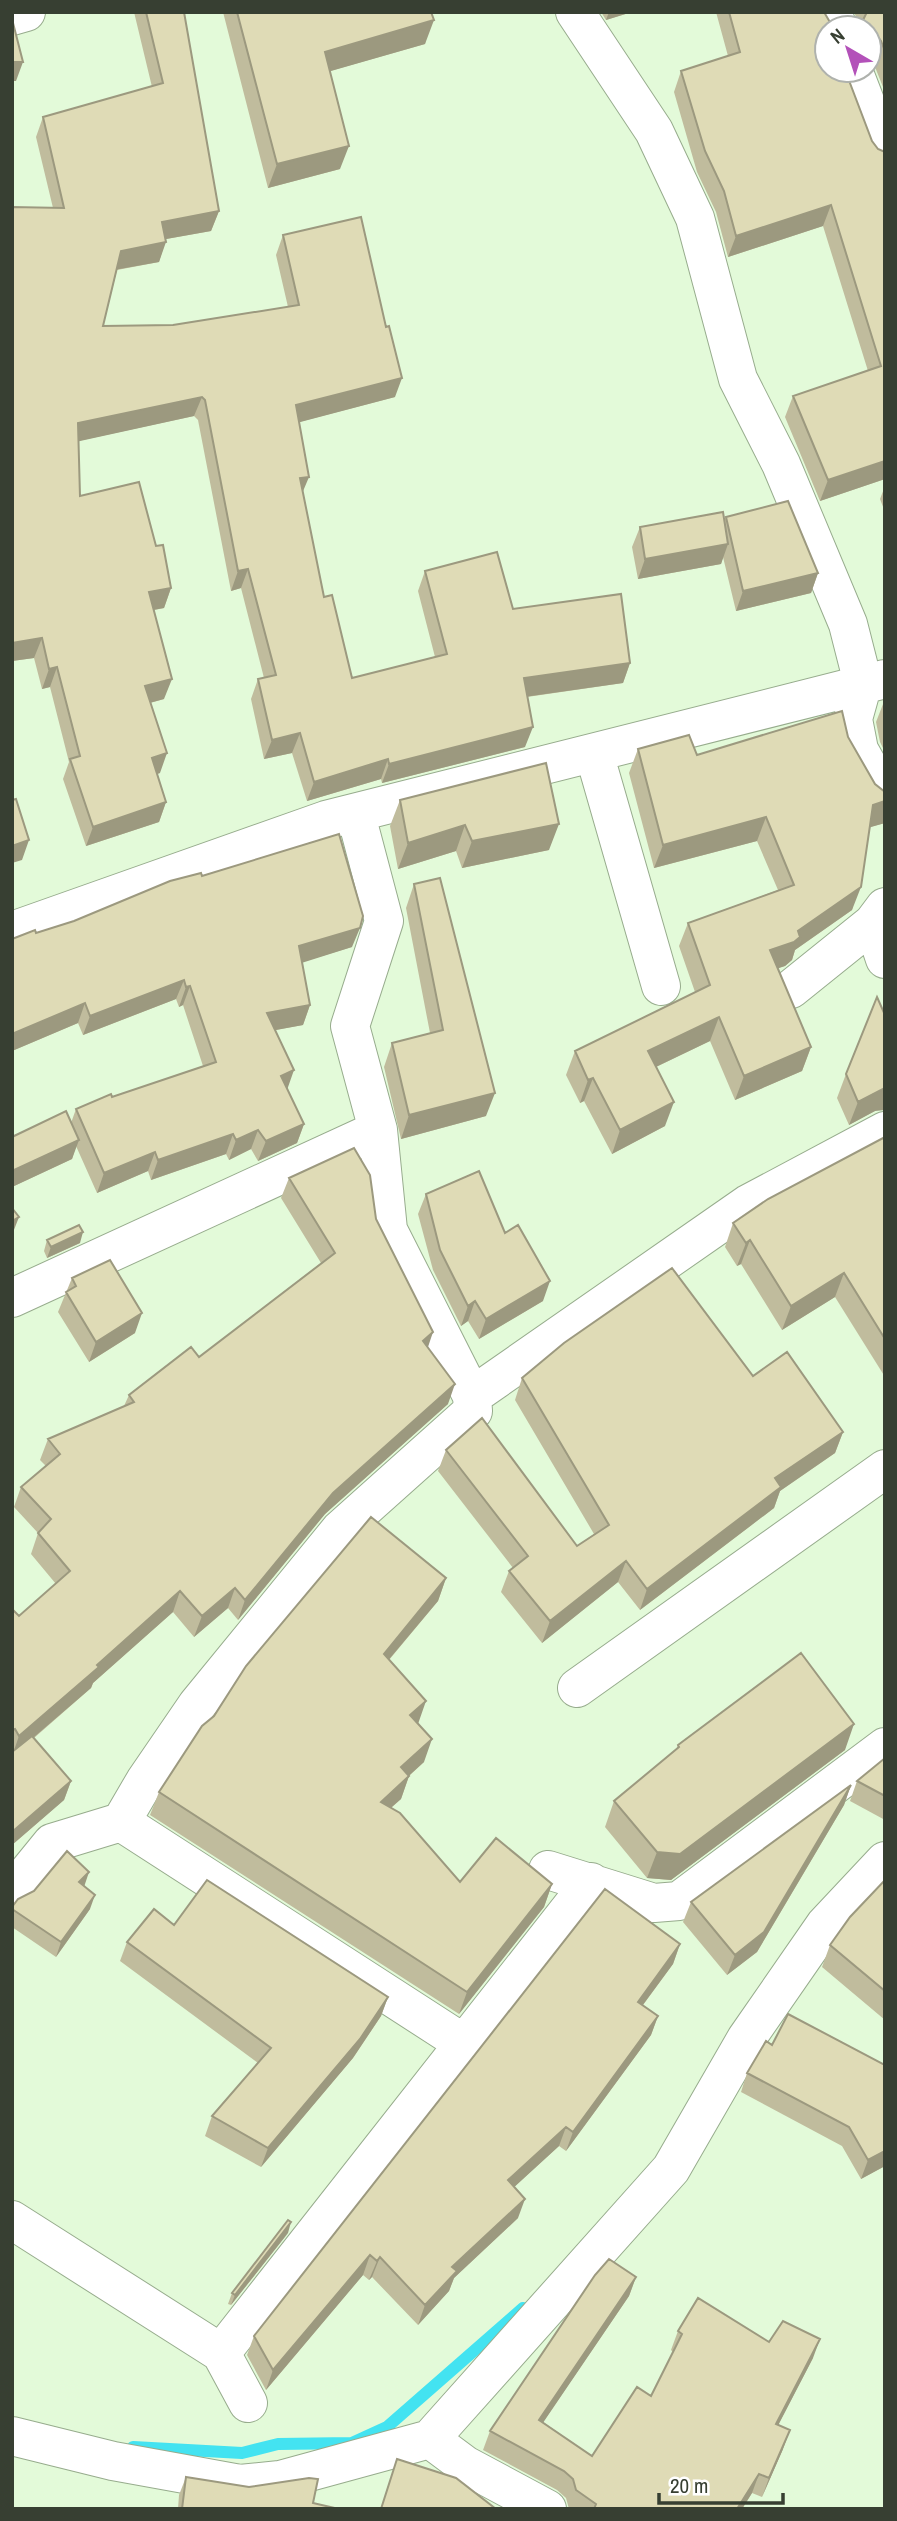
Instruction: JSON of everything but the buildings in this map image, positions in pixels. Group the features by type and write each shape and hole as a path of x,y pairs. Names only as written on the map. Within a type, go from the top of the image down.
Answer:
{"street":[{"path":"12,16 26,12"},
{"path":"575,12 654,131 695,218 738,379 781,464 874,681"},
{"path":"858,84 885,153"},
{"path":"12,931 326,820 356,815 874,681"},
{"path":"874,681 853,719 859,750 885,796"},
{"path":"594,753 661,986"},
{"path":"12,1892 52,1843 121,1822 145,1781 197,1705 340,1530 473,1411 472,1396 388,1230 378,1130 350,1026 363,978 384,921 356,815"},
{"path":"879,915 885,959"},
{"path":"791,989 879,915"},
{"path":"12,1298 378,1130"},
{"path":"472,1396 748,1203 885,1131"},
{"path":"577,1688 885,1469"},
{"path":"548,1870 654,1903 679,1901 885,1747"},
{"path":"121,1822 463,2043"},
{"path":"12,2437 113,2461 240,2484 280,2480 430,2439 671,2169 754,2028 825,1925 885,1861"},
{"path":"221,2353 591,1882"},
{"path":"12,2220 221,2353 248,2403"},
{"path":"430,2439 466,2465 547,2509"}],"waterway":[{"path":"133,2447 242,2453 278,2444 352,2443 387,2427 523,2308"}]}
